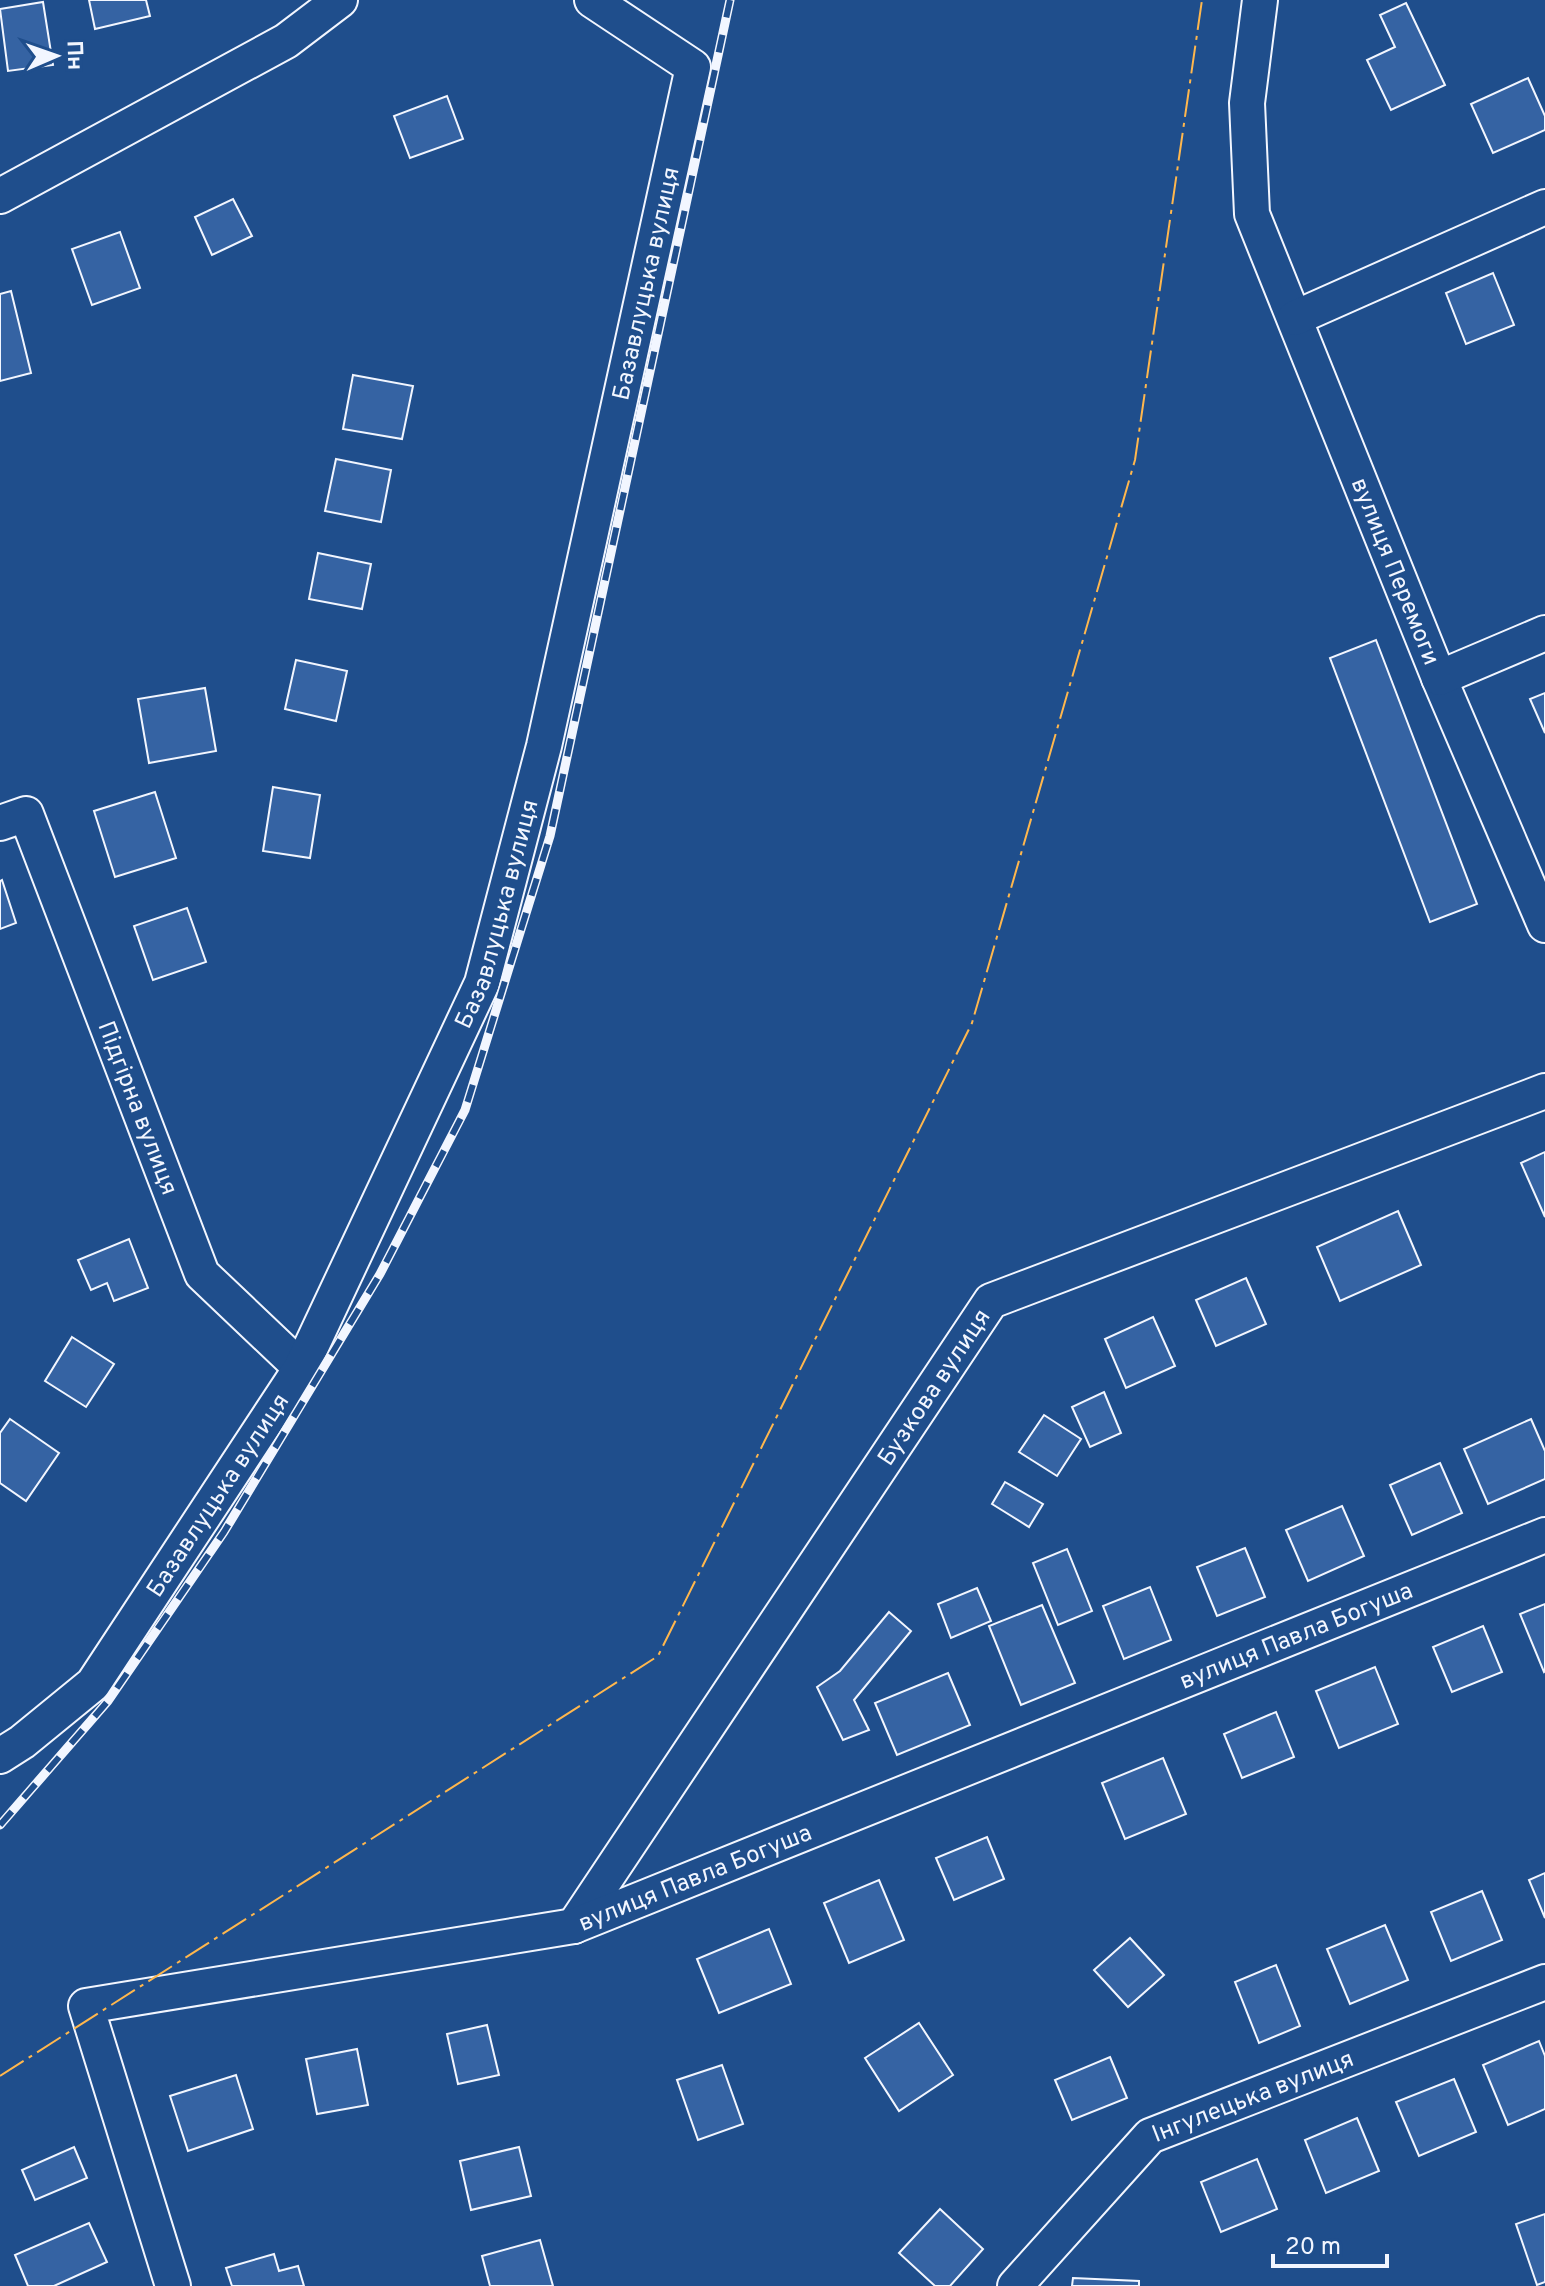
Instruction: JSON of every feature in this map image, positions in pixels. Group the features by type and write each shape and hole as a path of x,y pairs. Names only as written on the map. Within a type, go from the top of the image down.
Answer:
{"street":[{"path":"0,196 286,41 340,0"},
{"name":"Базавлуцька вулиця","path":"0,1756 93,1684 301,1368 482,983 544,746 693,67 592,0"},
{"name":"вулиця Перемоги","path":"1260,0 1247,103 1252,214 1439,678 1545,925"},
{"path":"1295,318 1545,207"},
{"path":"1439,678 1545,633"},
{"name":"Підгірна вулиця","path":"13,819 202,1274 301,1368"},
{"name":"Бузкова вулиця","path":"574,1926 991,1301 1545,1091"},
{"name":"вулиця Павла Богуша","path":"173,2286 86,2006 574,1926 1545,1535"},
{"name":"Інгулецька вулиця","path":"1015,2286 1150,2136 1545,1982"}],"building":[{"path":"89,0 146,0 150,16 95,29"},
{"path":"43,2 53,65 8,71 0,9"},
{"path":"1406,3 1445,85 1391,110 1367,60 1395,47 1380,15"},
{"path":"1528,78 1545,116 1545,130 1493,153 1471,104"},
{"path":"447,96 463,139 410,158 394,116"},
{"path":"233,199 252,236 212,255 195,217"},
{"path":"120,232 140,288 92,305 72,249"},
{"path":"1493,273 1514,325 1466,344 1446,293"},
{"path":"11,291 31,373 0,381 0,294"},
{"path":"353,375 413,386 402,439 343,429"},
{"path":"336,459 391,470 381,522 325,511"},
{"path":"318,553 371,564 362,609 309,599"},
{"path":"1376,640 1477,904 1430,922 1330,658"},
{"path":"296,660 347,671 336,721 285,709"},
{"path":"205,688 216,751 149,763 138,699"},
{"path":"1545,693 1545,733 1530,699"},
{"path":"273,787 320,795 310,858 263,851"},
{"path":"155,792 176,858 115,877 94,811"},
{"path":"0,881 16,923 0,929"},
{"path":"187,908 206,962 153,980 134,926"},
{"path":"1545,1152 1545,1217 1521,1163"},
{"path":"1398,1211 1421,1265 1340,1301 1317,1247"},
{"path":"129,1239 148,1288 114,1301 107,1283 91,1290 78,1260"},
{"path":"1246,1278 1266,1324 1216,1346 1196,1300"},
{"path":"1153,1317 1175,1366 1126,1388 1105,1339"},
{"path":"72,1337 114,1364 86,1407 45,1381"},
{"path":"1104,1392 1121,1433 1090,1447 1072,1407"},
{"path":"1044,1415 1081,1439 1057,1476 1019,1452"},
{"path":"10,1419 59,1453 26,1501 0,1483 0,1433"},
{"path":"1531,1419 1545,1451 1545,1479 1488,1504 1464,1449"},
{"path":"1440,1463 1462,1513 1412,1535 1390,1485"},
{"path":"1005,1482 1043,1504 1029,1527 992,1504"},
{"path":"1342,1506 1364,1556 1308,1581 1286,1530"},
{"path":"1245,1548 1265,1597 1217,1616 1197,1567"},
{"path":"1067,1549 1092,1611 1058,1625 1033,1563"},
{"path":"1150,1587 1171,1640 1124,1659 1103,1606"},
{"path":"977,1588 991,1621 951,1638 938,1604"},
{"path":"1545,1604 1545,1671 1544,1672 1520,1614"},
{"path":"1042,1605 1075,1683 1021,1705 989,1626"},
{"path":"889,1612 911,1631 854,1700 869,1730 843,1740 817,1687 840,1671"},
{"path":"1483,1626 1502,1672 1452,1692 1433,1647"},
{"path":"1375,1667 1398,1724 1339,1748 1316,1691"},
{"path":"948,1673 970,1725 897,1755 875,1703"},
{"path":"1276,1712 1294,1757 1242,1778 1224,1734"},
{"path":"1163,1758 1186,1814 1125,1839 1102,1783"},
{"path":"987,1837 1004,1879 954,1900 936,1858"},
{"path":"1545,1873 1545,1918 1529,1880"},
{"path":"879,1880 904,1940 849,1963 824,1903"},
{"path":"1482,1891 1502,1940 1451,1961 1431,1912"},
{"path":"1385,1925 1408,1980 1350,2004 1327,1949"},
{"path":"769,1929 791,1984 719,2013 697,1959"},
{"path":"1130,1938 1164,1975 1128,2007 1094,1970"},
{"path":"1276,1965 1300,2026 1259,2043 1235,1982"},
{"path":"919,2023 953,2075 899,2111 865,2058"},
{"path":"487,2025 499,2075 458,2084 447,2034"},
{"path":"1539,2041 1545,2056 1545,2109 1508,2125 1483,2065"},
{"path":"357,2049 368,2105 317,2114 306,2059"},
{"path":"1110,2057 1127,2098 1072,2120 1055,2080"},
{"path":"722,2065 743,2124 698,2140 677,2080"},
{"path":"236,2075 253,2129 188,2151 170,2096"},
{"path":"1454,2079 1476,2132 1419,2156 1396,2102"},
{"path":"1357,2118 1379,2171 1326,2193 1305,2140"},
{"path":"74,2147 87,2178 35,2200 22,2170"},
{"path":"519,2147 531,2196 471,2210 460,2161"},
{"path":"1257,2159 1277,2209 1221,2232 1201,2182"},
{"path":"940,2209 983,2249 950,2286 935,2286 899,2253"},
{"path":"1545,2214 1545,2282 1537,2285 1516,2224"},
{"path":"89,2223 107,2262 54,2286 28,2286 15,2255"},
{"path":"540,2240 553,2286 490,2286 482,2256"},
{"path":"274,2254 279,2271 298,2266 304,2286 232,2286 226,2268"},
{"path":"1073,2278 1139,2281 1139,2286 1072,2286"}],"railway":[{"path":"0,1825 108,1701 224,1532 380,1274 465,1110 550,836 730,0"}],"power":[{"path":"0,2076 658,1656 972,1023 1135,460 1202,0"}]}
